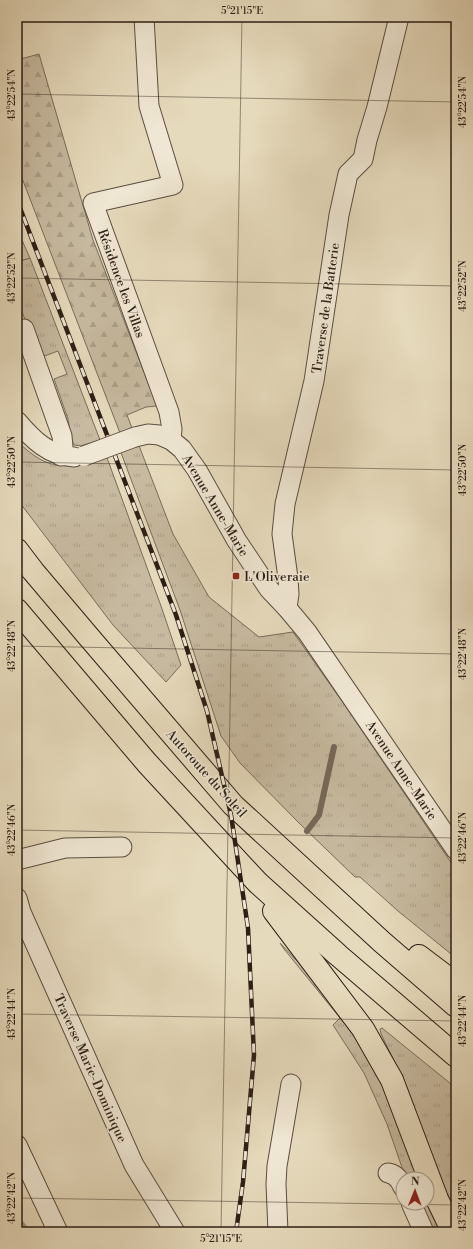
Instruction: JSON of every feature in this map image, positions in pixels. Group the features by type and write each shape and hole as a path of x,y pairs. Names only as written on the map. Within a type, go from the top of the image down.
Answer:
{"highway":[{"name":"Autoroute du Soleil","path":"17,550 43,583 233,805 382,942 456,1006"},
{"path":"17,610 147,762 258,883 338,956 456,1056"},
{"path":"216,838 363,1029 392,1080 437,1199 454,1232"},
{"path":"287,854 456,984"}],"street":[{"name":"Résidence les Villas","path":"144,17 150,106 173,185 94,203 170,412 172,429 171,440"},
{"name":"Traverse de la Batterie","path":"287,608 288,586 282,534 285,504 314,381 339,215 348,174 363,159 399,17"},
{"path":"24,330 62,436 63,447 61,456"},
{"name":"Avenue Anne-Marie","path":"17,421 37,443 61,456 84,456 135,437 148,434 159,435 171,440 182,449 197,470 268,589 287,608 307,632 456,850"},
{"path":"17,860 65,848 122,847"},
{"name":"Traverse Marie-Dominique","path":"17,898 21,912 134,1165 175,1232"},
{"path":"278,1232 276,1184 277,1166 291,1084"},
{"path":"17,1146 58,1232"},
{"path":"388,1174 395,1175"},
{"path":"415,1211 424,1232"}],"green space":[{"path":"39,54 93,240 157,406 146,407 127,415 132,428 120,433 17,165 17,60"},
{"path":"17,229 30,258 17,262"},
{"path":"30,258 100,440 80,446 74,445 71,438 68,419 54,379 67,374 58,351 39,358 17,298 17,262"},
{"path":"17,441 39,459 58,465 79,463 106,455 181,665 166,682 113,625 17,499"},
{"path":"138,443 173,534 209,597 259,637 293,632 344,704 456,870 456,958 398,911 360,877 355,877 240,763 221,736 180,610 120,450"},
{"path":"280,943 318,983 343,1015 386,1092 415,1171 403,1171 387,1124 364,1073 333,1025 340,1018"},
{"path":"382,1028 456,1088 456,1213 444,1189 406,1085 381,1034 380,1029"},
{"path":"418,1211 431,1211 443,1232 429,1232"}],"waterway":[{"path":"307,831 319,815 334,747"}],"railway":[{"path":"17,200 176,615 207,711 231,815 248,928 254,1055 243,1182 236,1232"}],"place":[{"name":"L'Oliveraie","path":"236,576"}]}
